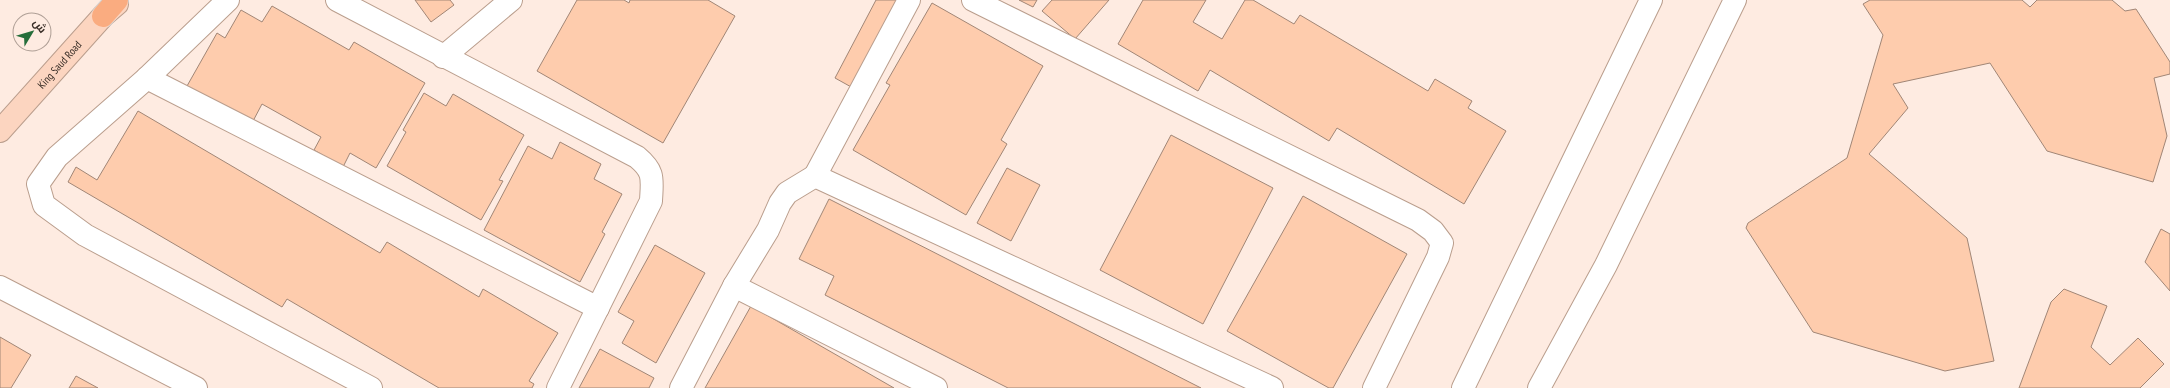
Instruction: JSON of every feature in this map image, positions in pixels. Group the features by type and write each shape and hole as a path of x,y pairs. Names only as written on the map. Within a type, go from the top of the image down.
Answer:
{"main road":[{"path":"103,16 117,0"},
{"name":"King Saud Road","path":"0,131 103,16 121,0"}],"street":[{"path":"228,0 147,78 58,157 38,184 44,205 85,235 371,388"},
{"path":"337,0 443,57 637,157 648,167 652,178 651,201 558,388"},
{"path":"443,57 511,0"},
{"path":"681,388 734,286 768,230 780,202 788,193 816,176 909,0"},
{"path":"973,0 1418,220 1433,232 1442,243 1438,256 1374,388"},
{"path":"1463,388 1651,0"},
{"path":"1539,388 1606,265 1735,0"},
{"path":"147,78 598,308"},
{"path":"816,176 1272,388"},
{"path":"734,286 936,388"},
{"path":"0,287 196,388"}],"building":[{"path":"415,0 450,0 454,5 431,22"},
{"path":"577,0 624,0 629,3 630,0 708,0 735,16 663,143 537,71"},
{"path":"876,0 900,0 853,88 835,78"},
{"path":"1019,0 1037,0 1033,7"},
{"path":"1052,0 1109,0 1075,39 1042,11"},
{"path":"1143,0 1206,0 1193,22 1222,39 1245,0 1253,0 1294,24 1300,15 1428,91 1435,79 1472,101 1468,108 1506,131 1464,204 1337,128 1329,141 1210,70 1198,91 1118,44"},
{"path":"1870,0 2022,0 2030,7 2037,0 2112,0 2125,11 2136,9 2170,62 2170,74 2154,78 2167,136 2153,182 2047,151 1990,63 1893,84 1908,108 1869,154 1967,238 1994,361 1945,371 1813,332 1746,228 1748,223 1847,158 1883,35 1863,4"},
{"path":"932,3 1043,66 1001,140 1007,144 966,215 853,150 890,85 886,83"},
{"path":"272,6 349,50 354,42 425,83 376,168 350,153 343,167 314,150 321,137 262,104 252,123 187,86 217,33 225,38 241,10 262,22"},
{"path":"424,93 446,106 453,94 524,135 499,180 503,181 481,220 387,166 406,132 403,130"},
{"path":"138,111 380,253 387,242 479,297 483,289 558,333 529,381 534,384 532,388 439,388 287,299 282,307 68,182 76,167 97,180"},
{"path":"1171,135 1273,188 1203,324 1100,270"},
{"path":"560,142 601,164 594,179 622,194 602,232 605,234 580,282 484,230 528,146 552,159"},
{"path":"1007,168 1040,185 1011,241 977,223"},
{"path":"1303,196 1407,254 1333,388 1329,388 1227,331"},
{"path":"829,199 1201,388 1008,388 825,295 834,276 799,259"},
{"path":"2161,229 2170,234 2170,291 2145,262"},
{"path":"655,245 705,273 656,363 622,343 634,321 618,312"},
{"path":"2064,289 2107,306 2091,347 2110,365 2138,338 2164,364 2140,388 2019,388 2051,302"},
{"path":"751,306 894,388 705,388"},
{"path":"0,337 31,355 11,388 0,388"},
{"path":"600,349 654,378 649,388 579,388"},
{"path":"76,376 98,388 69,388"}]}
